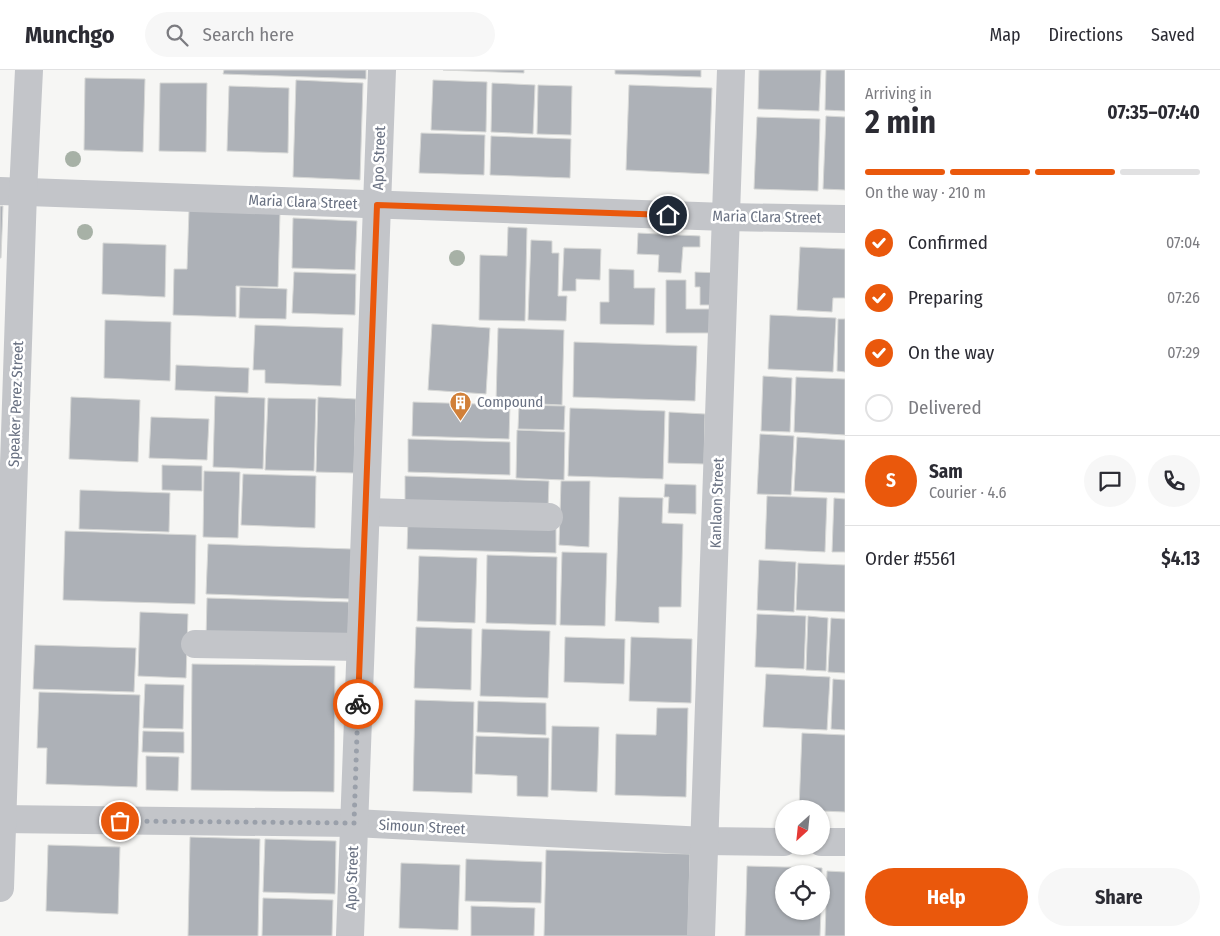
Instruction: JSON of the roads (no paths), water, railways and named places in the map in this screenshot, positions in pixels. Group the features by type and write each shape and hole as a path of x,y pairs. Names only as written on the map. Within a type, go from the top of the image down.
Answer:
{"street":[{"name":"Speaker Perez Street","path":"0,888 11,191 29,70"},
{"name":"Apo Street","path":"350,936 359,647 366,512 382,70"},
{"name":"Kanlaon Street","path":"702,936 731,70"},
{"name":"Maria Clara Street","path":"11,191 726,217 845,219"},
{"path":"366,512 549,517"},
{"path":"195,644 359,647"},
{"name":"Simoun Street","path":"1,820 354,823 705,841 775,842"},
{"path":"830,842 845,842"}],"place":[{"name":"Compound","path":"461,421"}]}
